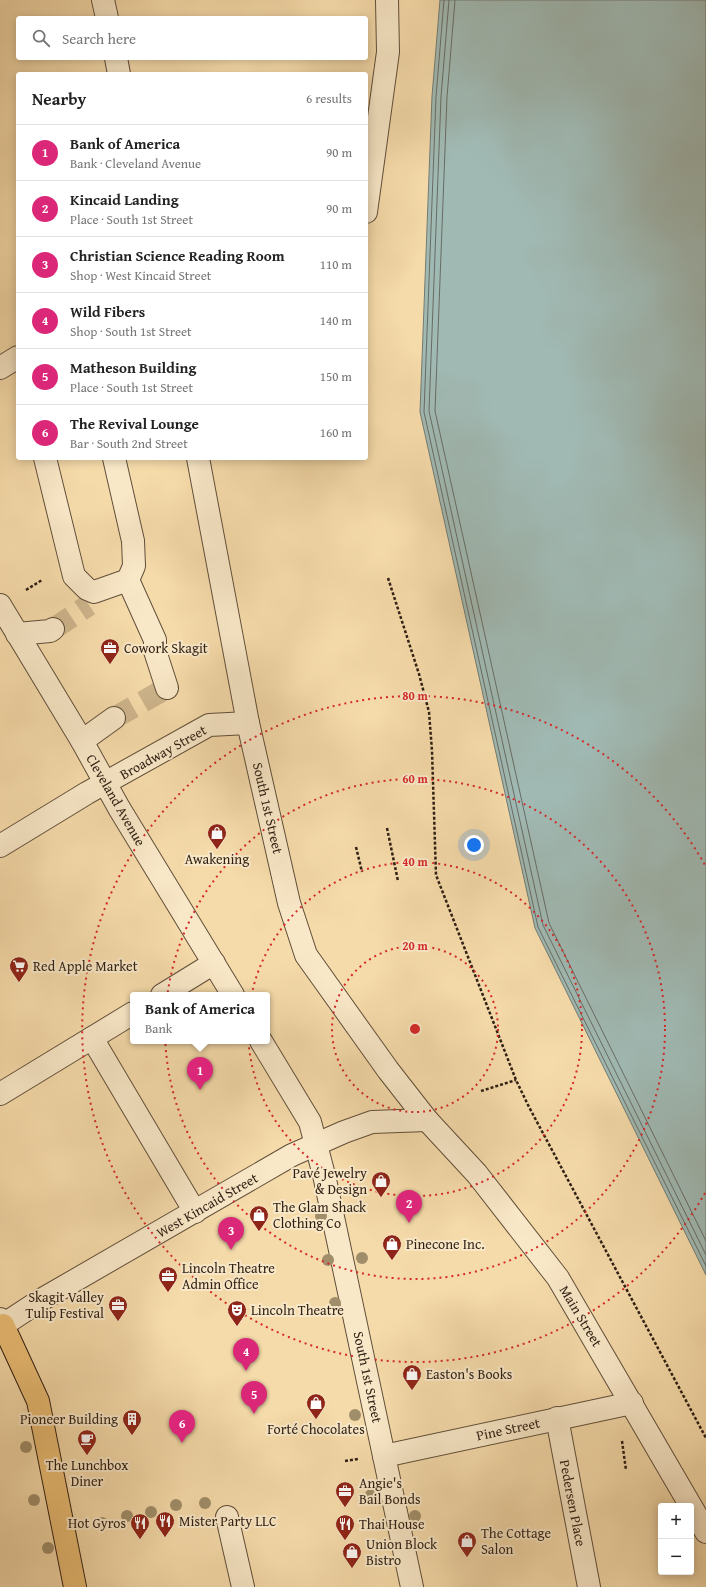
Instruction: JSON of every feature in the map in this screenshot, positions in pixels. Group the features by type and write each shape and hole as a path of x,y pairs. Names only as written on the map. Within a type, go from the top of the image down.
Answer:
{"main road":[{"path":"1,1324 38,1401 75,1587"}],"street":[{"path":"103,0 107,16"},
{"path":"368,197 388,52 387,0"},
{"path":"116,60 119,72"},
{"path":"45,460 74,576 87,589 92,599 128,580 134,566 133,540 114,460"},
{"name":"South 1st Street","path":"198,460 248,723 289,903 306,955 388,1070 427,1120"},
{"path":"128,580 155,640 155,651 167,688"},
{"name":"Cleveland Avenue","path":"0,605 231,992"},
{"path":"17,634 50,631 53,629"},
{"path":"82,741 114,718"},
{"name":"Broadway Street","path":"0,846 105,783 209,725 248,723"},
{"path":"167,992 214,963"},
{"path":"0,1094 130,1015"},
{"path":"92,1038 195,1212"},
{"path":"263,1044 310,1122 316,1144"},
{"name":"West Kincaid Street","path":"1,1324 292,1155 372,1122 427,1120"},
{"name":"Main Street","path":"427,1120 477,1174 558,1278 706,1532"},
{"name":"South 1st Street","path":"316,1144 324,1175 412,1587"},
{"name":"Pine Street","path":"384,1456 632,1403"},
{"name":"Pedersen Place","path":"557,1418 589,1587"},
{"path":"227,1517 243,1587"}],"path":[{"path":"388,578 419,674 428,712 432,752 436,875 516,1080 706,1438"},
{"path":"26,590 42,580"},
{"path":"387,828 398,881"},
{"path":"356,847 362,872"},
{"path":"481,1091 516,1080"},
{"path":"621,1438 626,1470"},
{"path":"345,1461 362,1458"}],"water":[{"path":"440,0 706,0 706,1275 535,928 420,412 432,96"}],"tunnel":[{"path":"53,629 89,605"},
{"path":"114,718 167,688"}],"place":[{"name":"Cowork Skagit","path":"110,665"},
{"name":"Awakening","path":"217,850"},
{"name":"Red Apple Market","path":"19,983"},
{"name":"Bank of America","path":"200,1090"},
{"name":"Pavé Jewelry & Design","path":"381,1198"},
{"name":"Kincaid Landing","path":"409,1223"},
{"name":"The Glam Shack Clothing Co","path":"259,1232"},
{"name":"Christian Science Reading Room","path":"231,1250"},
{"name":"Pinecone Inc.","path":"392,1261"},
{"name":"Lincoln Theatre Admin Office","path":"168,1293"},
{"name":"Skagit Valley Tulip Festival","path":"118,1322"},
{"name":"Lincoln Theatre","path":"237,1327"},
{"name":"Wild Fibers","path":"246,1371"},
{"name":"Easton's Books","path":"412,1391"},
{"name":"Matheson Building","path":"254,1414"},
{"name":"Forté Chocolates","path":"316,1420"},
{"name":"Pioneer Building","path":"132,1436"},
{"name":"The Revival Lounge","path":"182,1443"},
{"name":"The Lunchbox Diner","path":"87,1456"},
{"name":"Angie's Bail Bonds","path":"345,1508"},
{"name":"Mister Party LLC","path":"165,1538"},
{"name":"Hot Gyros","path":"140,1540"},
{"name":"Thai House","path":"345,1541"},
{"name":"The Cottage Salon","path":"467,1558"},
{"name":"Union Block Bistro","path":"352,1569"}]}
